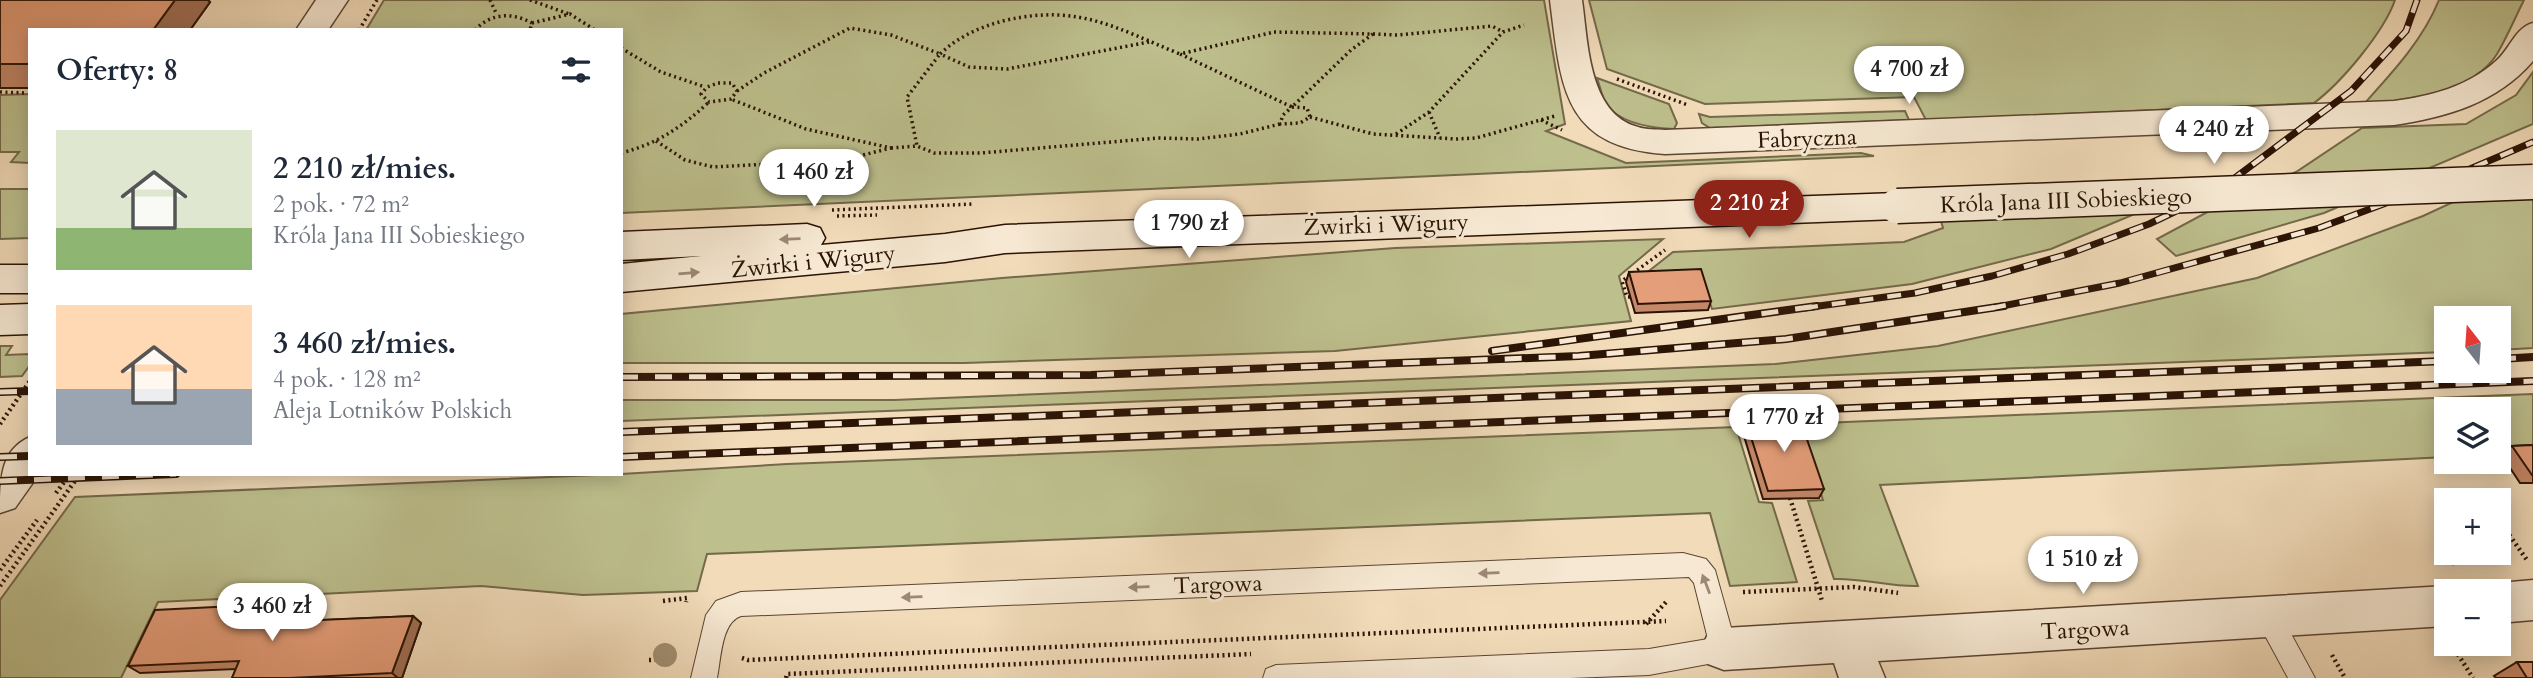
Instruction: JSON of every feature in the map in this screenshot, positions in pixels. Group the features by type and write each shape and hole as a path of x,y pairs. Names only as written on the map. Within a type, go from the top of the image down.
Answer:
{"main road":[{"path":"313,28 331,0"},
{"name":"Fabryczna","path":"1566,0 1578,77 1590,108 1610,128 1637,139 1692,142 2394,113 2454,100 2483,87 2505,73 2521,55 2533,34"},
{"name":"Króla Jana III Sobieskiego","path":"1599,217 2533,182"},
{"name":"Żwirki i Wigury","path":"623,278 932,249 1005,239 1599,217"},
{"name":"Żwirki i Wigury","path":"623,246 948,234 1005,239"},
{"path":"0,320 28,319"},
{"path":"0,495 28,457"},
{"path":"2511,602 2533,600"},
{"name":"Targowa","path":"1724,649 1856,660 2268,617 2434,607"}],"lane":[{"name":"Targowa","path":"704,678 715,624 725,609 741,604 1683,564 1697,567 1706,578 1724,649 1649,662 1276,678"},
{"path":"2268,617 2302,678"}],"path":[{"path":"490,0 497,15"},
{"path":"530,0 570,15 592,28"},
{"path":"917,146 907,97 955,39 979,28 1022,17 1055,13 1103,24 1180,54 1292,107 1307,108 1310,117"},
{"path":"478,28 497,15 523,17 532,23 570,15"},
{"path":"1396,134 1429,112 1503,32 1533,19"},
{"path":"531,28 532,23"},
{"path":"1524,25 1534,29"},
{"path":"1180,54 1274,32 1374,34 1446,32 1492,26 1503,32"},
{"path":"731,99 761,72 787,62 850,28 891,36 969,66 1007,69 1149,42"},
{"path":"1280,124 1283,115 1308,94 1336,61 1374,34"},
{"path":"623,49 680,82 705,87 717,82 732,83 737,91"},
{"path":"705,87 701,94 709,102"},
{"path":"0,92 27,93"},
{"path":"623,152 656,141 679,129 709,102 731,99 806,129 891,148"},
{"path":"1429,112 1440,138"},
{"path":"656,141 685,160 713,167 843,160 891,148 917,146 934,153 981,153 1147,139 1198,139 1240,134 1280,124 1300,123 1310,117 1373,134 1476,138 1559,115"},
{"path":"0,423 28,384"},
{"path":"0,586 79,476"},
{"path":"1790,498 1824,606"},
{"path":"2511,537 2533,569"},
{"path":"663,601 687,598"},
{"path":"739,654 742,659 748,660 1676,620"},
{"path":"1642,628 1647,622"},
{"path":"2328,648 2345,678"},
{"path":"786,678 787,674 1255,654"},
{"path":"2459,656 2473,678"},
{"path":"649,660 673,659"}],"green space":[{"path":"384,0 1544,0 1565,124 1546,131 1626,163 1861,153 1874,156 623,213 623,28 367,28"},
{"path":"1589,0 2395,0 2372,41 2336,83 2314,103 1926,120 1914,97 1705,104 1607,69"},
{"path":"2439,0 2524,0 2497,54 2472,78 2437,93 2363,105 2416,42"},
{"path":"2533,72 2533,124 2324,213 2176,256 2157,239 2228,201 2296,172 2362,128 2466,124 2516,95"},
{"path":"1597,78 1669,104 1677,123 1674,129 1647,126 1620,117 1605,102"},
{"path":"28,94 28,163 11,162 19,152 0,152 0,95"},
{"path":"1905,111 1909,120 1710,128 1702,123 1699,114 1710,117"},
{"path":"2533,165 2533,348 2511,349 2511,306 2434,306 2434,352 623,421 623,400 894,400 1775,364 1938,346 2257,278 2423,216"},
{"path":"0,189 28,189 28,238 0,239"},
{"path":"2137,213 2051,249 1912,284 1712,309 1701,275 1640,278 1673,252 1904,242 1943,228 1941,221"},
{"path":"1663,239 1619,276 1631,321 1335,351 964,363 623,363 623,314 1002,278 1395,248"},
{"path":"0,346 12,346 6,355 28,354 28,368 22,376 0,377"},
{"path":"2533,394 2533,452 2511,454 2511,397 2460,397"},
{"path":"2434,398 2434,458 1880,485 1918,586 1897,585 1834,579 1808,501 1823,500 1798,424"},
{"path":"1736,427 1759,502 1772,503 1797,582 1730,586 1710,513 707,554 697,591 583,595 481,586 158,602 121,678 0,678 0,600 75,497 623,476 623,474 787,464"}],"building":[{"path":"0,0 175,0 154,28 28,28 28,64 0,64"},
{"path":"1701,269 1711,301 1638,304 1629,272"},
{"path":"1799,416 1824,489 1768,491 1745,418"},
{"path":"2533,445 2533,475 2532,475 2512,446"},
{"path":"255,605 247,623 413,616 392,673 232,678 239,661 128,666 155,610"},
{"path":"2517,662 2533,662 2533,678 2527,678"}],"railway":[{"path":"1804,308 1915,293 1992,276 2068,254 2149,224 2216,192 2351,91 2406,31 2417,0"},
{"path":"1996,307 2120,283 2319,228 2421,190 2533,142"},
{"path":"1492,351 1817,306"},
{"path":"1996,307 2004,306"},
{"path":"623,377 1091,375 1579,356 1786,339 1996,307"},
{"path":"1992,308 1996,307"},
{"path":"2511,358 2533,357"},
{"path":"623,432 2434,361"},
{"path":"623,457 2533,381"},
{"path":"0,392 28,391"},
{"path":"0,457 28,456"},
{"path":"0,481 126,476"}]}
